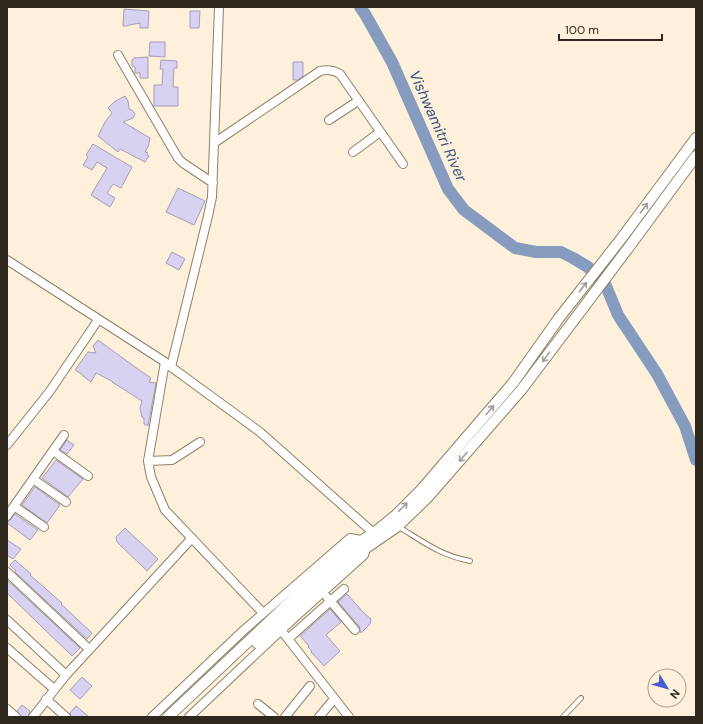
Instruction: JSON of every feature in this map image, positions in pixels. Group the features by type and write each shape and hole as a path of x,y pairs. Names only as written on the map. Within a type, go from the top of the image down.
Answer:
{"street":[{"path":"219,7 212,197 168,365 148,461 151,476 165,510 263,613"},
{"path":"118,55 178,158 183,164 213,183"},
{"path":"214,143 320,72 327,69 340,74 403,164"},
{"path":"329,120 358,101"},
{"path":"353,152 380,132"},
{"path":"168,717 343,552 364,543 376,535 420,490 513,383 560,318 696,138"},
{"path":"376,535 398,526 427,498 522,389 696,156"},
{"path":"7,260 168,365 265,436 376,535"},
{"path":"7,445 50,391 98,320"},
{"path":"7,516 64,435"},
{"path":"148,461 172,460 200,442"},
{"path":"54,451 88,476"},
{"path":"33,479 66,502"},
{"path":"14,506 44,527"},
{"path":"32,717 66,674 192,538"},
{"path":"152,717 263,613 350,538 364,543"},
{"path":"177,717 340,566 355,554 364,543"},
{"path":"189,717 323,591 364,555 364,543"},
{"path":"7,572 89,649"},
{"path":"288,640 330,600 344,589"},
{"path":"323,591 355,630"},
{"path":"7,620 66,674"},
{"path":"281,630 349,717"},
{"path":"7,648 54,689"},
{"path":"285,717 310,686"},
{"path":"46,699 66,717"},
{"path":"319,717 334,699"},
{"path":"258,704 274,717"},
{"path":"7,709 16,717"}],"lane":[{"path":"398,526 436,550 453,558 470,561"},
{"path":"563,717 581,698"}],"building":[{"path":"124,9 149,11 148,28 140,28 140,23 123,26"},
{"path":"190,11 200,11 199,28 190,28"},
{"path":"150,42 165,42 165,57 149,56"},
{"path":"148,57 148,78 140,78 140,73 135,73 135,67 132,66 132,60 134,58"},
{"path":"161,60 177,61 177,68 174,68 173,87 178,87 178,106 154,106 154,85 162,85 163,69 160,69"},
{"path":"293,62 303,62 303,76 298,80 293,80"},
{"path":"125,96 128,101 129,109 135,114 133,118 123,122 150,138 145,152 148,153 147,155 149,156 145,162 120,149 118,152 98,136 105,122 112,113 108,108 114,102"},
{"path":"93,144 132,167 121,188 113,184 107,193 115,198 110,207 91,195 107,168 97,162 92,170 83,165 88,157 86,155"},
{"path":"178,188 205,201 194,225 166,212"},
{"path":"172,252 185,259 179,270 166,263"},
{"path":"98,340 151,378 149,382 156,383 148,426 144,424 144,418 142,417 140,408 142,401 112,381 96,373 91,382 75,370 88,352 96,353 93,346"},
{"path":"67,440 74,445 67,454 60,450"},
{"path":"56,460 83,479 68,497 42,478"},
{"path":"35,487 60,505 47,523 22,505"},
{"path":"15,514 38,530 30,540 7,523"},
{"path":"125,528 158,559 147,571 117,542 116,537"},
{"path":"7,540 21,549 13,559 7,555"},
{"path":"15,560 92,633 87,639 15,572 16,571 10,565"},
{"path":"8,581 80,648 72,656 7,593"},
{"path":"347,594 371,619 370,624 361,633 359,626 338,602"},
{"path":"330,609 341,622 326,635 340,651 324,666 311,652 312,651 308,647 309,646 300,636"},
{"path":"82,677 92,686 80,699 70,690"},
{"path":"22,705 30,711 28,717 21,717 17,711"},
{"path":"76,706 89,717 71,717 70,713"}],"waterway":[{"name":"Vishwamitri River","path":"360,7 392,62 448,189 464,210 515,248 536,252 561,252 588,267 606,286 618,315 657,374 685,426 696,460"}]}
